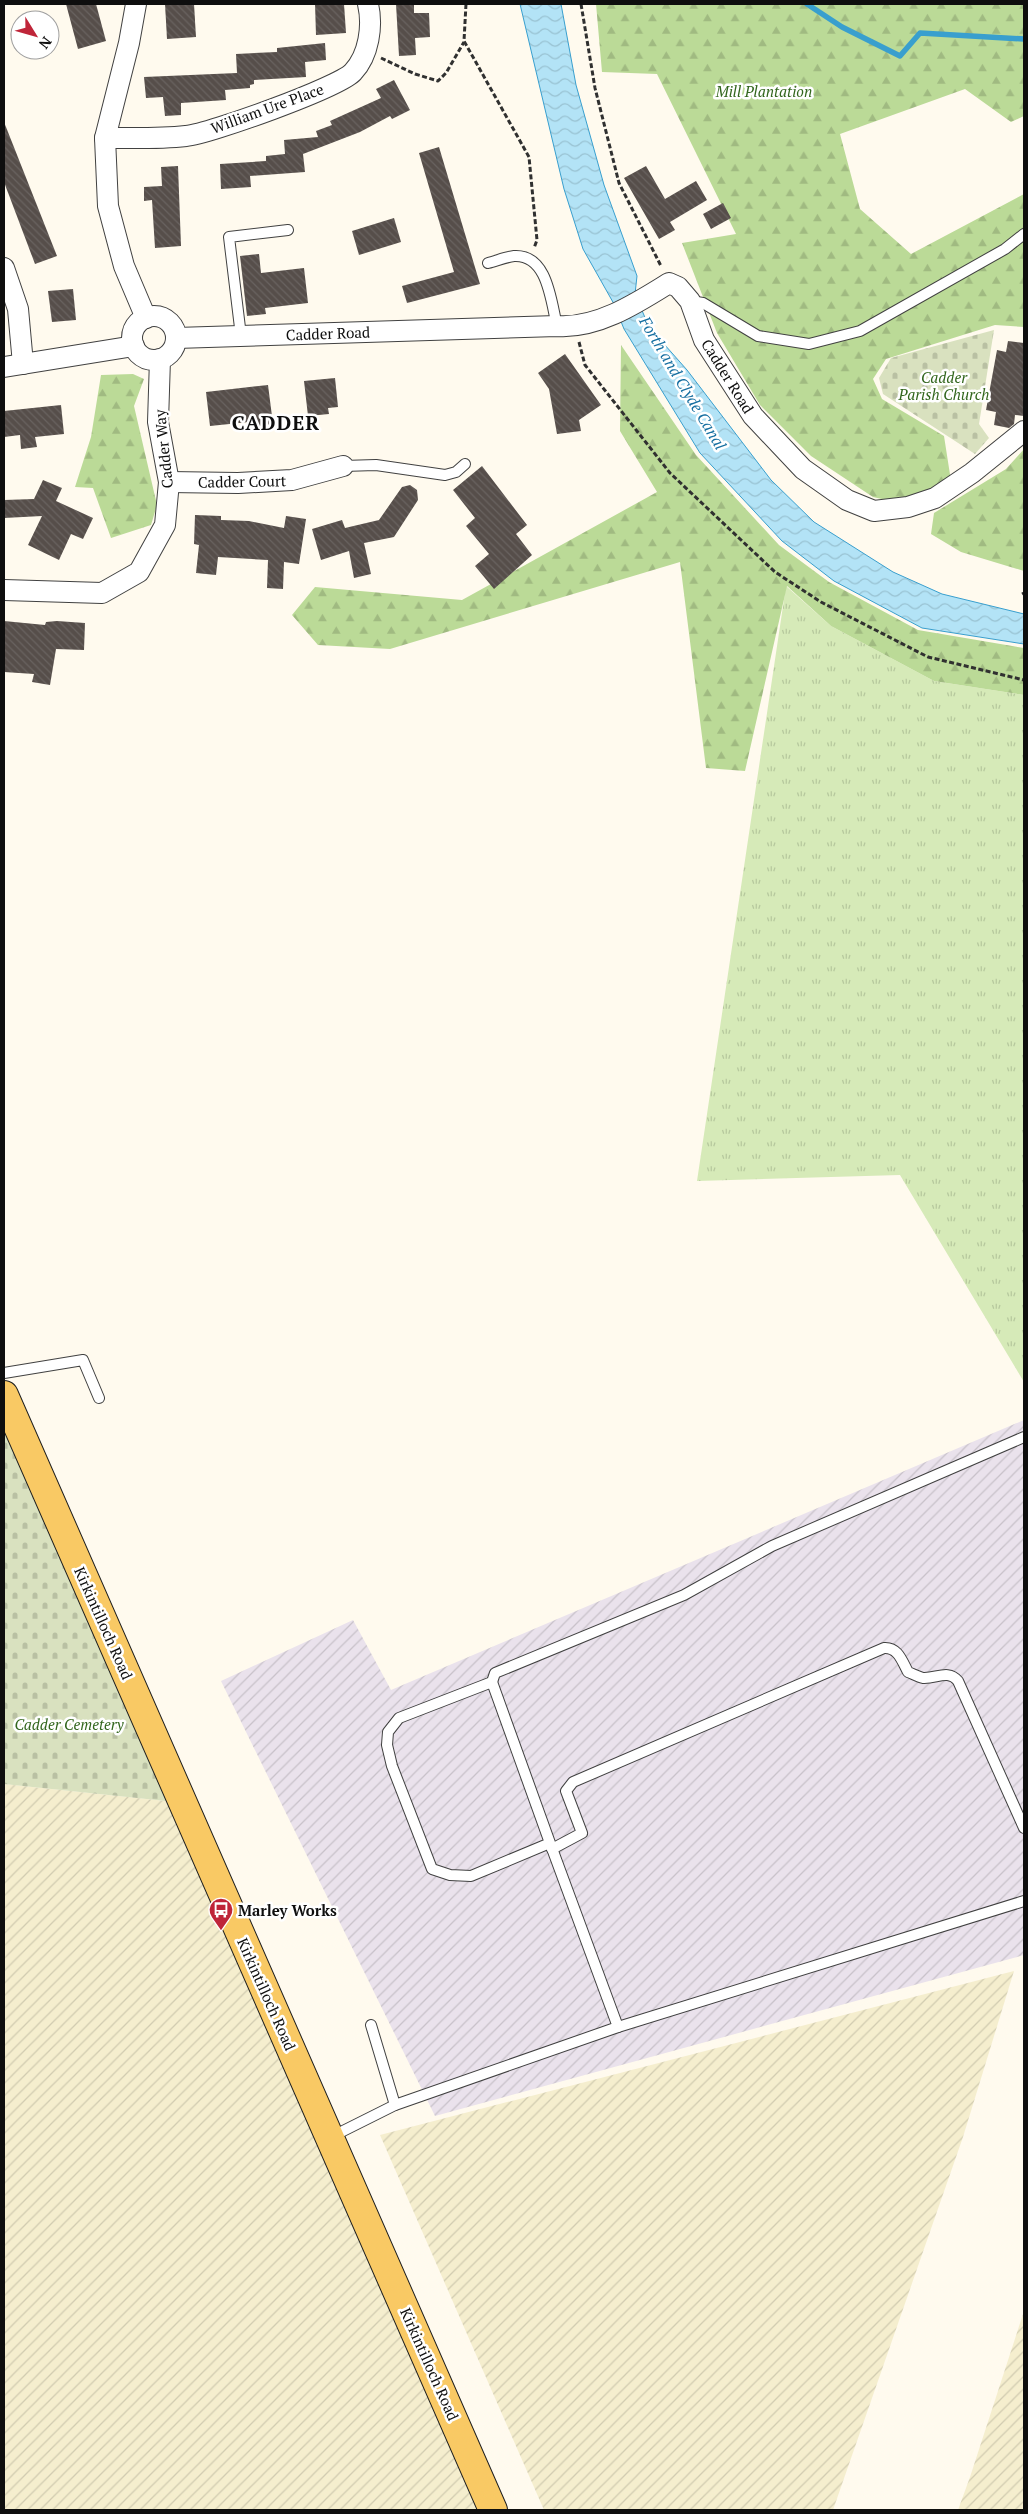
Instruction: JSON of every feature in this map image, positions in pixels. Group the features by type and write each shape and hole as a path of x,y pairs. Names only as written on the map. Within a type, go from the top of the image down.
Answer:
{"main road":[{"name":"Kirkintilloch Road","path":"4,1395 493,2510"}],"street":[{"path":"136,4 106,138 108,206 124,266 146,318"},
{"path":"367,52 370,11 368,4"},
{"name":"William Ure Place","path":"106,138 188,136 245,118 322,91 352,74 367,52"},
{"path":"4,268 18,309 14,365 134,346"},
{"name":"Cadder Road","path":"176,338 566,326 606,317 662,287 678,287 690,302 704,340 753,416 803,469 847,500 874,511 908,507 936,498 972,473 1024,432"},
{"path":"152,316 166,320 171,325 176,338 172,351 160,359 154,360 141,356 134,346 133,333 140,322 146,318 152,316"},
{"name":"Cadder Way","path":"4,590 102,593 140,572 165,525 169,482 158,422 160,359"},
{"name":"Cadder Court","path":"169,482 238,483 292,480 343,466"}],"lane":[{"path":"241,336 230,237 288,230"},
{"path":"690,302 703,303 758,336 809,344 860,331 1005,249 1024,234"},
{"path":"488,263 515,256 530,260 543,272 566,326"},
{"path":"343,466 376,465 445,475 456,472 464,464"},
{"path":"4,1373 83,1360 100,1398"},
{"path":"618,2027 492,1682 495,1673 684,1595 772,1546 1024,1437"},
{"path":"492,1682 399,1718 388,1732 387,1745 392,1766 432,1869 450,1875 471,1876 582,1833 566,1791 573,1782 890,1647 897,1652 908,1672 923,1678 947,1674 954,1676 958,1680 1024,1828"},
{"path":"330,2138 395,2105 618,2027 1024,1901"},
{"path":"371,2025 395,2105"}],"path":[{"path":"367,52 415,74 438,81 446,73 464,41 466,4"},
{"path":"581,4 595,88 619,183 662,287"},
{"path":"464,41 529,156 537,240 530,260"},
{"path":"566,326 585,365 670,473 775,572 821,602 928,657 1024,680"}],"shaded area":[{"path":"1024,1420 1024,1955 435,2116 221,1681 353,1620 391,1690"},
{"path":"4,1784 175,1802 483,2510 4,2510"},
{"path":"1014,1971 963,2137 833,2510 544,2510 380,2135"},
{"path":"1024,2311 1024,2510 958,2510 970,2477"}],"green space":[{"name":"Mill Plantation","path":"596,4 1024,4 1024,116 1011,122 965,89 840,134 860,209 911,254 1024,194 1024,327 995,325 886,359 873,379 882,399 944,436 951,481 908,505 873,497 811,456 760,405 717,333 682,243 736,234 657,74 602,72"},
{"name":"Cadder Parish Church","path":"994,330 979,424 989,438 975,454 883,394 879,378 891,358"},
{"path":"621,345 696,455 779,545 829,582 918,630 1024,648 1024,695 934,681 831,626 787,586 745,771 706,768 680,562 390,649 318,645 292,615 315,587 462,600 657,492 620,431"},
{"path":"133,374 144,379 134,406 157,505 151,525 111,538 93,488 75,487 91,437 101,375"},
{"path":"1024,449 1024,571 961,552 931,534 934,513 1006,469"},
{"path":"786,586 831,626 934,681 1024,695 1024,1382 900,1175 697,1181"},
{"name":"Cadder Cemetery","path":"4,1410 175,1802 4,1784"}],"water":[{"name":"Forth and Clyde Canal","path":"520,4 561,4 576,85 604,185 637,276 635,294 649,327 687,370 771,480 814,522 893,572 942,594 1024,614 1024,644 922,628 834,581 782,541 700,453 624,329 614,304 583,249 564,189"}],"building":[{"path":"66,4 96,4 106,41 78,49"},
{"path":"165,4 194,4 196,37 167,39"},
{"path":"315,4 344,4 346,33 316,35"},
{"path":"396,4 414,4 414,13 429,13 430,37 415,38 416,55 399,56"},
{"path":"325,43 326,60 305,62 306,77 254,80 254,84 250,85 250,88 225,90 226,100 181,103 181,115 165,116 163,97 146,98 144,77 237,73 236,54 277,52 277,48"},
{"path":"394,80 410,110 392,119 390,116 360,132 303,154 305,172 250,176 251,187 221,189 220,164 266,161 266,156 285,154 284,140 318,137 316,131 332,125 330,121 381,98 376,89"},
{"path":"4,122 57,256 35,264 4,182"},
{"path":"439,147 480,284 407,303 402,286 454,272 419,153"},
{"path":"178,166 181,246 155,248 152,200 144,201 144,187 162,186 161,167"},
{"path":"646,166 665,199 696,181 707,200 670,222 675,230 659,239 624,178"},
{"path":"723,203 731,218 711,229 703,214"},
{"path":"394,218 401,242 359,255 352,231"},
{"path":"259,254 261,273 304,268 308,303 265,308 266,314 247,316 240,256"},
{"path":"73,289 76,320 52,322 48,291"},
{"name":"Cadder Parish Church","path":"1008,341 1024,343 1024,416 1015,415 1014,424 1009,428 994,425 996,412 986,410 997,350 1006,352"},
{"path":"565,354 601,405 579,420 581,431 557,434 549,389 538,373"},
{"path":"335,378 338,407 328,408 329,414 308,416 304,381"},
{"path":"268,385 273,424 250,427 249,422 210,426 206,392"},
{"path":"61,405 64,434 35,437 37,447 21,449 20,435 4,437 4,411"},
{"path":"482,466 527,525 516,534 532,555 494,589 475,566 489,554 466,526 475,518 453,490"},
{"path":"43,480 62,488 56,501 93,518 83,539 71,534 59,560 28,545 42,516 4,518 4,500 34,499"},
{"path":"410,485 417,490 418,500 394,537 364,543 371,574 354,578 349,551 321,560 312,529 342,520 345,528 379,520 402,487"},
{"path":"195,515 221,516 221,520 249,521 284,528 286,516 306,519 299,564 284,562 283,589 267,588 268,560 218,557 216,575 196,573 199,545 194,544"},
{"path":"4,621 45,625 46,622 57,621 85,623 84,650 56,649 50,685 32,682 34,674 4,672"}],"waterway":[{"path":"807,4 842,27 900,56 920,33 1024,39"}],"place":[{"name":"Marley Works","path":"221,1931"}],"district":[{"name":"CADDER","path":"276,422"}]}
